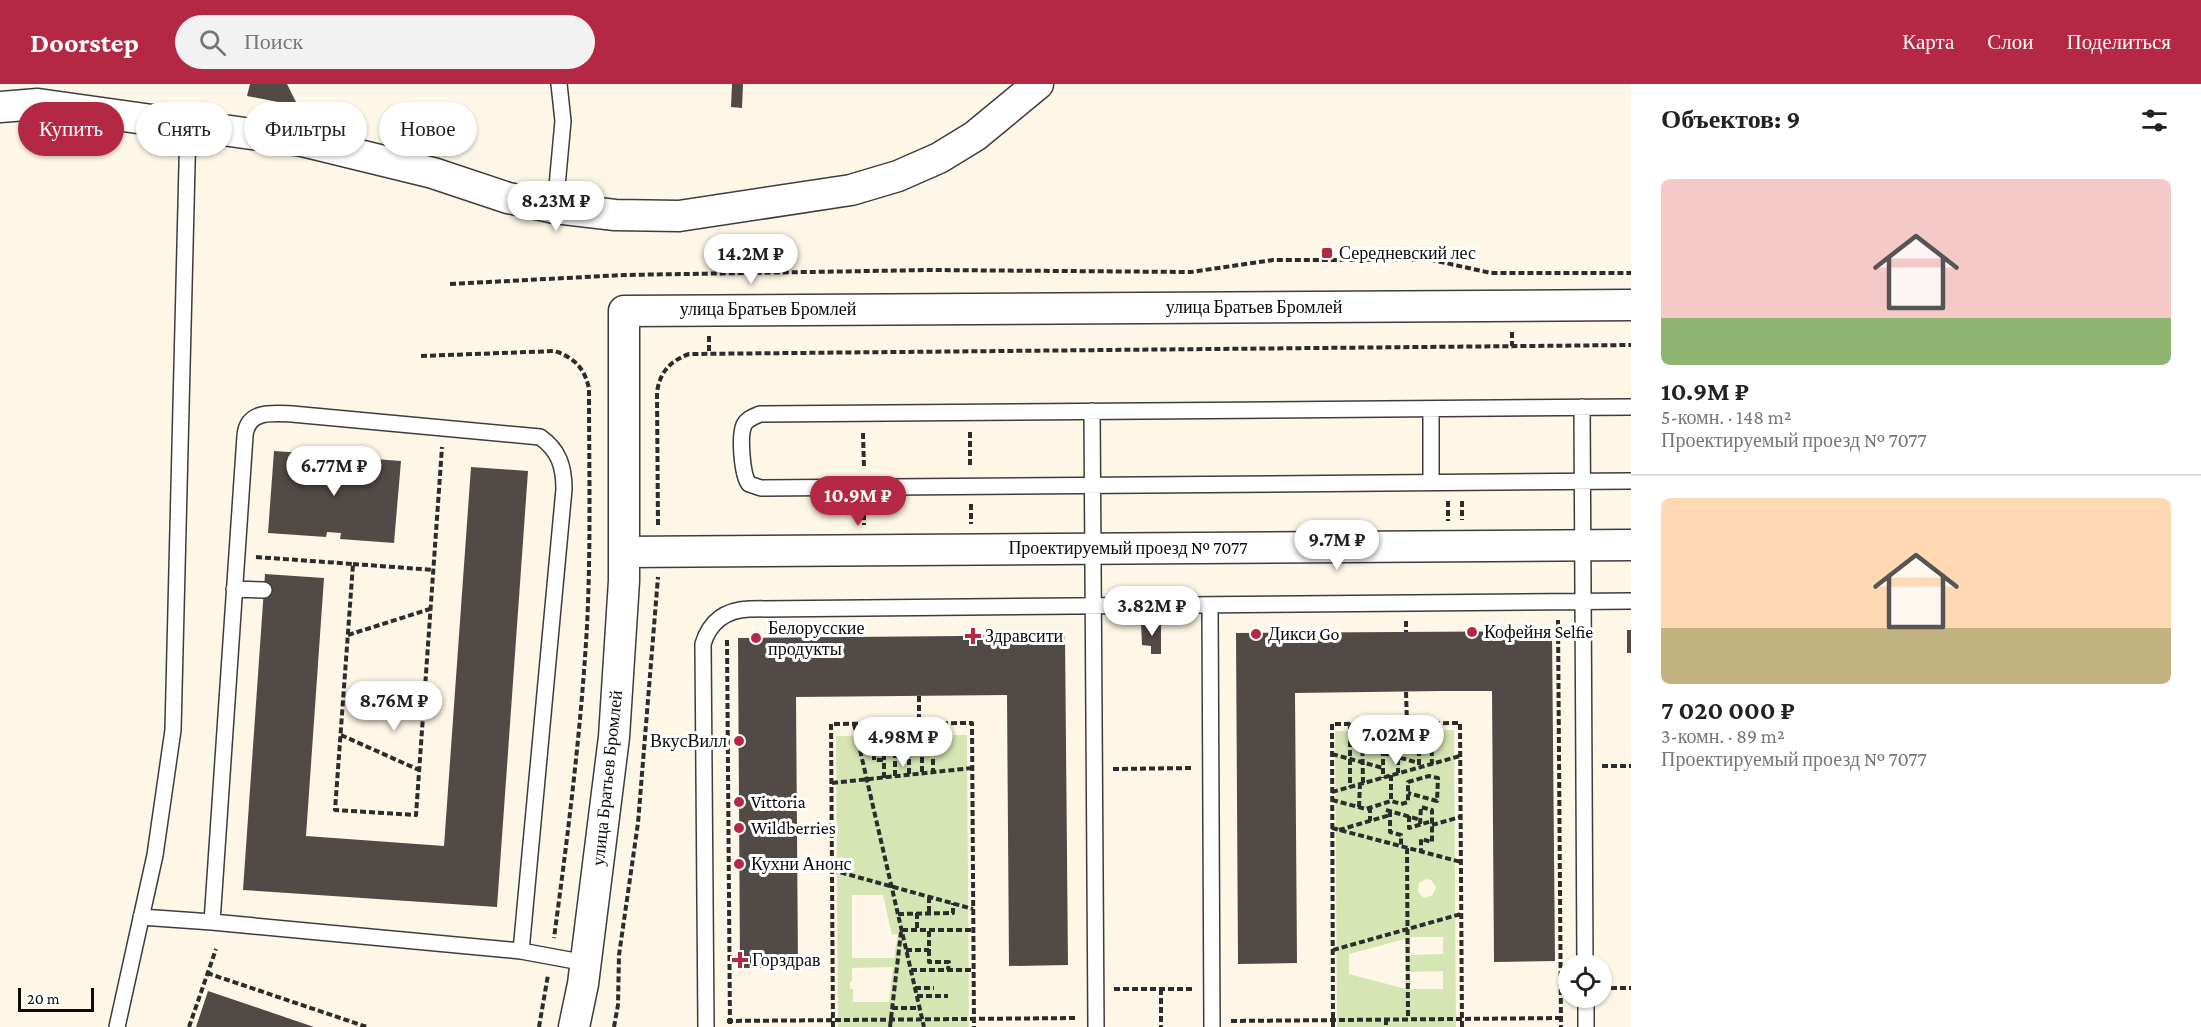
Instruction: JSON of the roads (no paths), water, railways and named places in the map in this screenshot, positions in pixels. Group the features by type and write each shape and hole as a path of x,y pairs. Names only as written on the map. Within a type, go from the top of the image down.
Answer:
{"street":[{"path":"232,131 302,141 433,173 508,198 555,208 615,215 679,216 851,190 898,176 939,158 975,136 1038,84"},
{"path":"0,107 31,94 136,115"},
{"name":"улица Братьев Бромлей","path":"574,1027 586,963 614,737 624,552 624,310 1631,305"},
{"name":"Проектируемый проезд № 7077","path":"624,552 1631,544"}],"lane":[{"path":"555,208 564,121 559,84"},
{"path":"117,1027 155,855 173,730 187,156"},
{"path":"1581,407 1585,954"},
{"path":"1631,407 760,414 750,418 743,428 743,473 749,484 761,488 1631,481"},
{"path":"1431,409 1431,482"},
{"path":"1092,411 1096,1027"},
{"path":"212,922 245,428 250,420 259,414 292,414 540,437 558,455 564,472 563,501 521,951"},
{"path":"234,589 264,591"},
{"path":"706,1027 703,644 712,625 719,618 739,609 1631,602"},
{"path":"1210,605 1212,1027"},
{"path":"141,917 521,951 586,963"},
{"path":"1586,1008 1586,1027"}],"place":[{"name":"Середневский лес","path":"1327,253"},
{"name":"Кофейня Selfie","path":"1472,632"},
{"name":"Дикси Go","path":"1256,634"},
{"name":"Здравсити","path":"973,636"},
{"name":"Белорусские продукты","path":"756,638"},
{"name":"ВкусВилл","path":"739,741"},
{"name":"Vittoria","path":"739,802"},
{"name":"Wildberries","path":"739,828"},
{"name":"Кухни Анонс","path":"739,864"},
{"name":"Горздрав","path":"740,960"}]}
